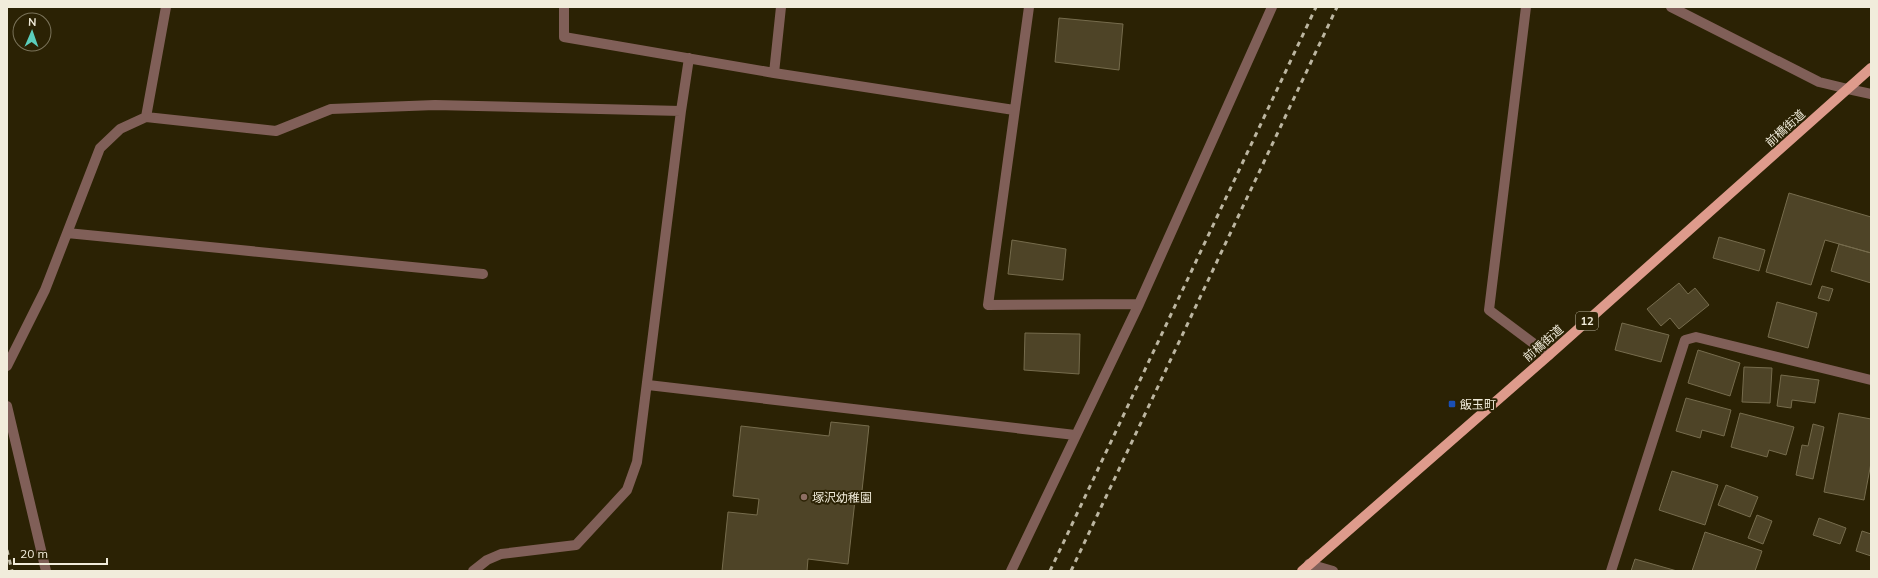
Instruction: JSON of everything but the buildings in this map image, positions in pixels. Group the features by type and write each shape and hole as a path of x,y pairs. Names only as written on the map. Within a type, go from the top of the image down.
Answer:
{"main road":[{"name":"前橋街道","path":"1306,568 1549,355 1871,68"}],"street":[{"path":"146,117 166,7"},
{"path":"564,7 564,37 774,73 1014,110"},
{"path":"774,73 781,7"},
{"path":"1029,7 988,305 1139,304"},
{"path":"1011,571 1139,304 1272,7"},
{"path":"1526,7 1489,310 1549,355"},
{"path":"1671,7 1819,82 1871,94"},
{"path":"473,571 487,560 501,554 576,545 627,490 637,462 689,58"},
{"path":"7,366 45,290 100,148 120,129 146,117 276,131 331,109 435,105 681,112"},
{"path":"67,233 483,274"},
{"path":"1611,571 1685,340 1696,337 1871,380"},
{"path":"648,385 1075,435"},
{"path":"7,406 46,571"},
{"path":"1306,568 1333,571"}],"railway":[{"path":"1050,571 1316,7"},
{"path":"1071,571 1337,7"},
{"path":"7,550 12,571"}],"place":[{"name":"飯玉町","path":"1452,404"},
{"name":"塚沢幼稚園","path":"804,497"}]}
